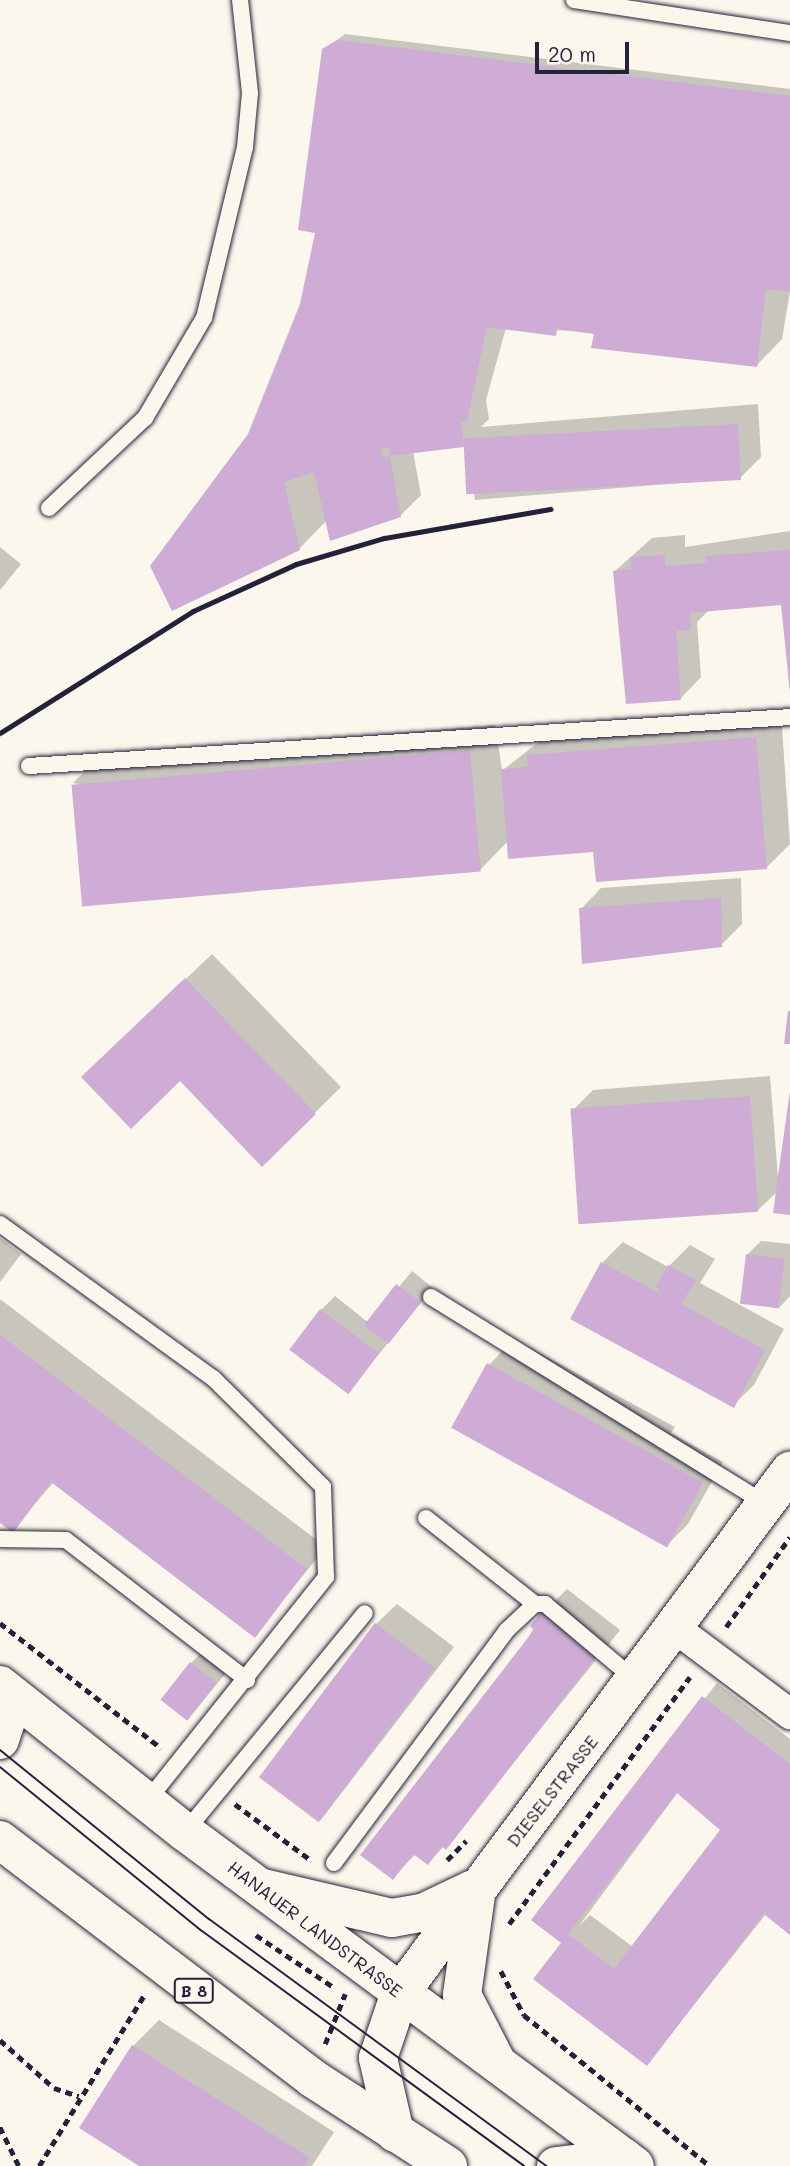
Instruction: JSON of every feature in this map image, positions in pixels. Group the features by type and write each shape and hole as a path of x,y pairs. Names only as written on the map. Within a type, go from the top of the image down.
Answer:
{"main road":[{"name":"DIESELSTRASSE","path":"395,2133 378,2058 400,1993 478,1886 636,1681 790,1471"},
{"name":"HANAUER LANDSTRASSE","path":"0,1685 185,1832 260,1887 352,1976 400,1993 630,2162"},
{"path":"0,1693 6,1721 0,1740"},
{"name":"B 8","path":"0,1840 312,2078 448,2166"},
{"path":"260,1887 341,1911 392,1918 425,1912 478,1886"},
{"path":"478,1886 462,1995 496,2061"},
{"path":"556,2166 630,2162"}],"street":[{"path":"675,1628 790,1714"}],"lane":[{"path":"49,508 145,418 204,318 245,147 250,93 240,0"},
{"path":"574,0 790,33"},
{"path":"29,766 790,717"},
{"path":"0,1224 213,1378 323,1487 326,1577 247,1680 146,1801"},
{"path":"431,1297 765,1504"},
{"path":"426,1518 535,1604 545,1604 636,1681"},
{"path":"0,1539 66,1540 247,1680"},
{"path":"334,1863 506,1631 535,1604"},
{"path":"185,1832 365,1613"}],"path":[{"path":"504,1930 790,1537"},
{"path":"256,1935 324,1985 352,1976"},
{"path":"500,1965 506,1987 524,2015 710,2166"},
{"path":"312,2078 352,1976"},
{"path":"39,2166 79,2096 149,1990"},
{"path":"0,2040 54,2088 79,2096"},
{"path":"0,2127 19,2166"}],"building":[{"path":"337,40 790,96 790,292 766,289 757,367 591,348 594,334 557,329 556,336 487,327 467,421 461,422 464,447 390,456 401,517 330,541 314,472 284,482 300,550 172,611 150,566 248,434 300,304 315,233 298,230 322,49","holes":["389,448 390,456 382,457 380,449"]},
{"path":"738,424 741,480 466,494 463,438"},
{"path":"790,550 790,693 781,605 690,613 691,630 676,631 681,700 626,704 613,571 631,569 630,557 665,555 665,566 706,563 705,556"},
{"path":"756,737 767,869 596,882 593,852 508,859 501,769 528,767 527,755"},
{"path":"470,750 481,872 82,906 72,785"},
{"path":"721,898 722,947 582,964 579,908"},
{"path":"185,978 316,1114 262,1167 180,1081 131,1129 81,1077"},
{"path":"788,1011 790,1044 784,1044"},
{"path":"790,1092 790,1215 773,1213"},
{"path":"750,1096 758,1212 579,1224 570,1109"},
{"path":"746,1254 785,1259 779,1308 740,1304"},
{"path":"601,1262 661,1294 656,1287 668,1265 696,1280 681,1304 765,1350 734,1408 570,1319"},
{"path":"396,1284 420,1303 388,1344 364,1325"},
{"path":"320,1309 379,1354 348,1394 289,1350"},
{"path":"0,1335 307,1569 255,1638 51,1482 13,1533 0,1523"},
{"path":"487,1363 703,1483 667,1547 451,1428"},
{"path":"540,1614 596,1657 446,1850 442,1846 428,1865 413,1854 393,1880 360,1855 534,1630 530,1626"},
{"path":"375,1623 435,1668 319,1822 259,1777"},
{"path":"190,1662 217,1683 187,1721 160,1700"},
{"path":"702,1696 790,1764 790,1935 765,1915 769,1907 647,2066 533,1979 561,1943 531,1920","holes":["677,1793 720,1830 614,1969 568,1934"]},
{"path":"132,2045 310,2158 305,2166 139,2166 79,2128"}],"tram line":[{"path":"0,1750 209,1919 547,2166"},
{"path":"0,1767 202,1931 524,2166"}],"railway":[{"path":"0,733 193,611 296,564 384,538 551,509"}]}
